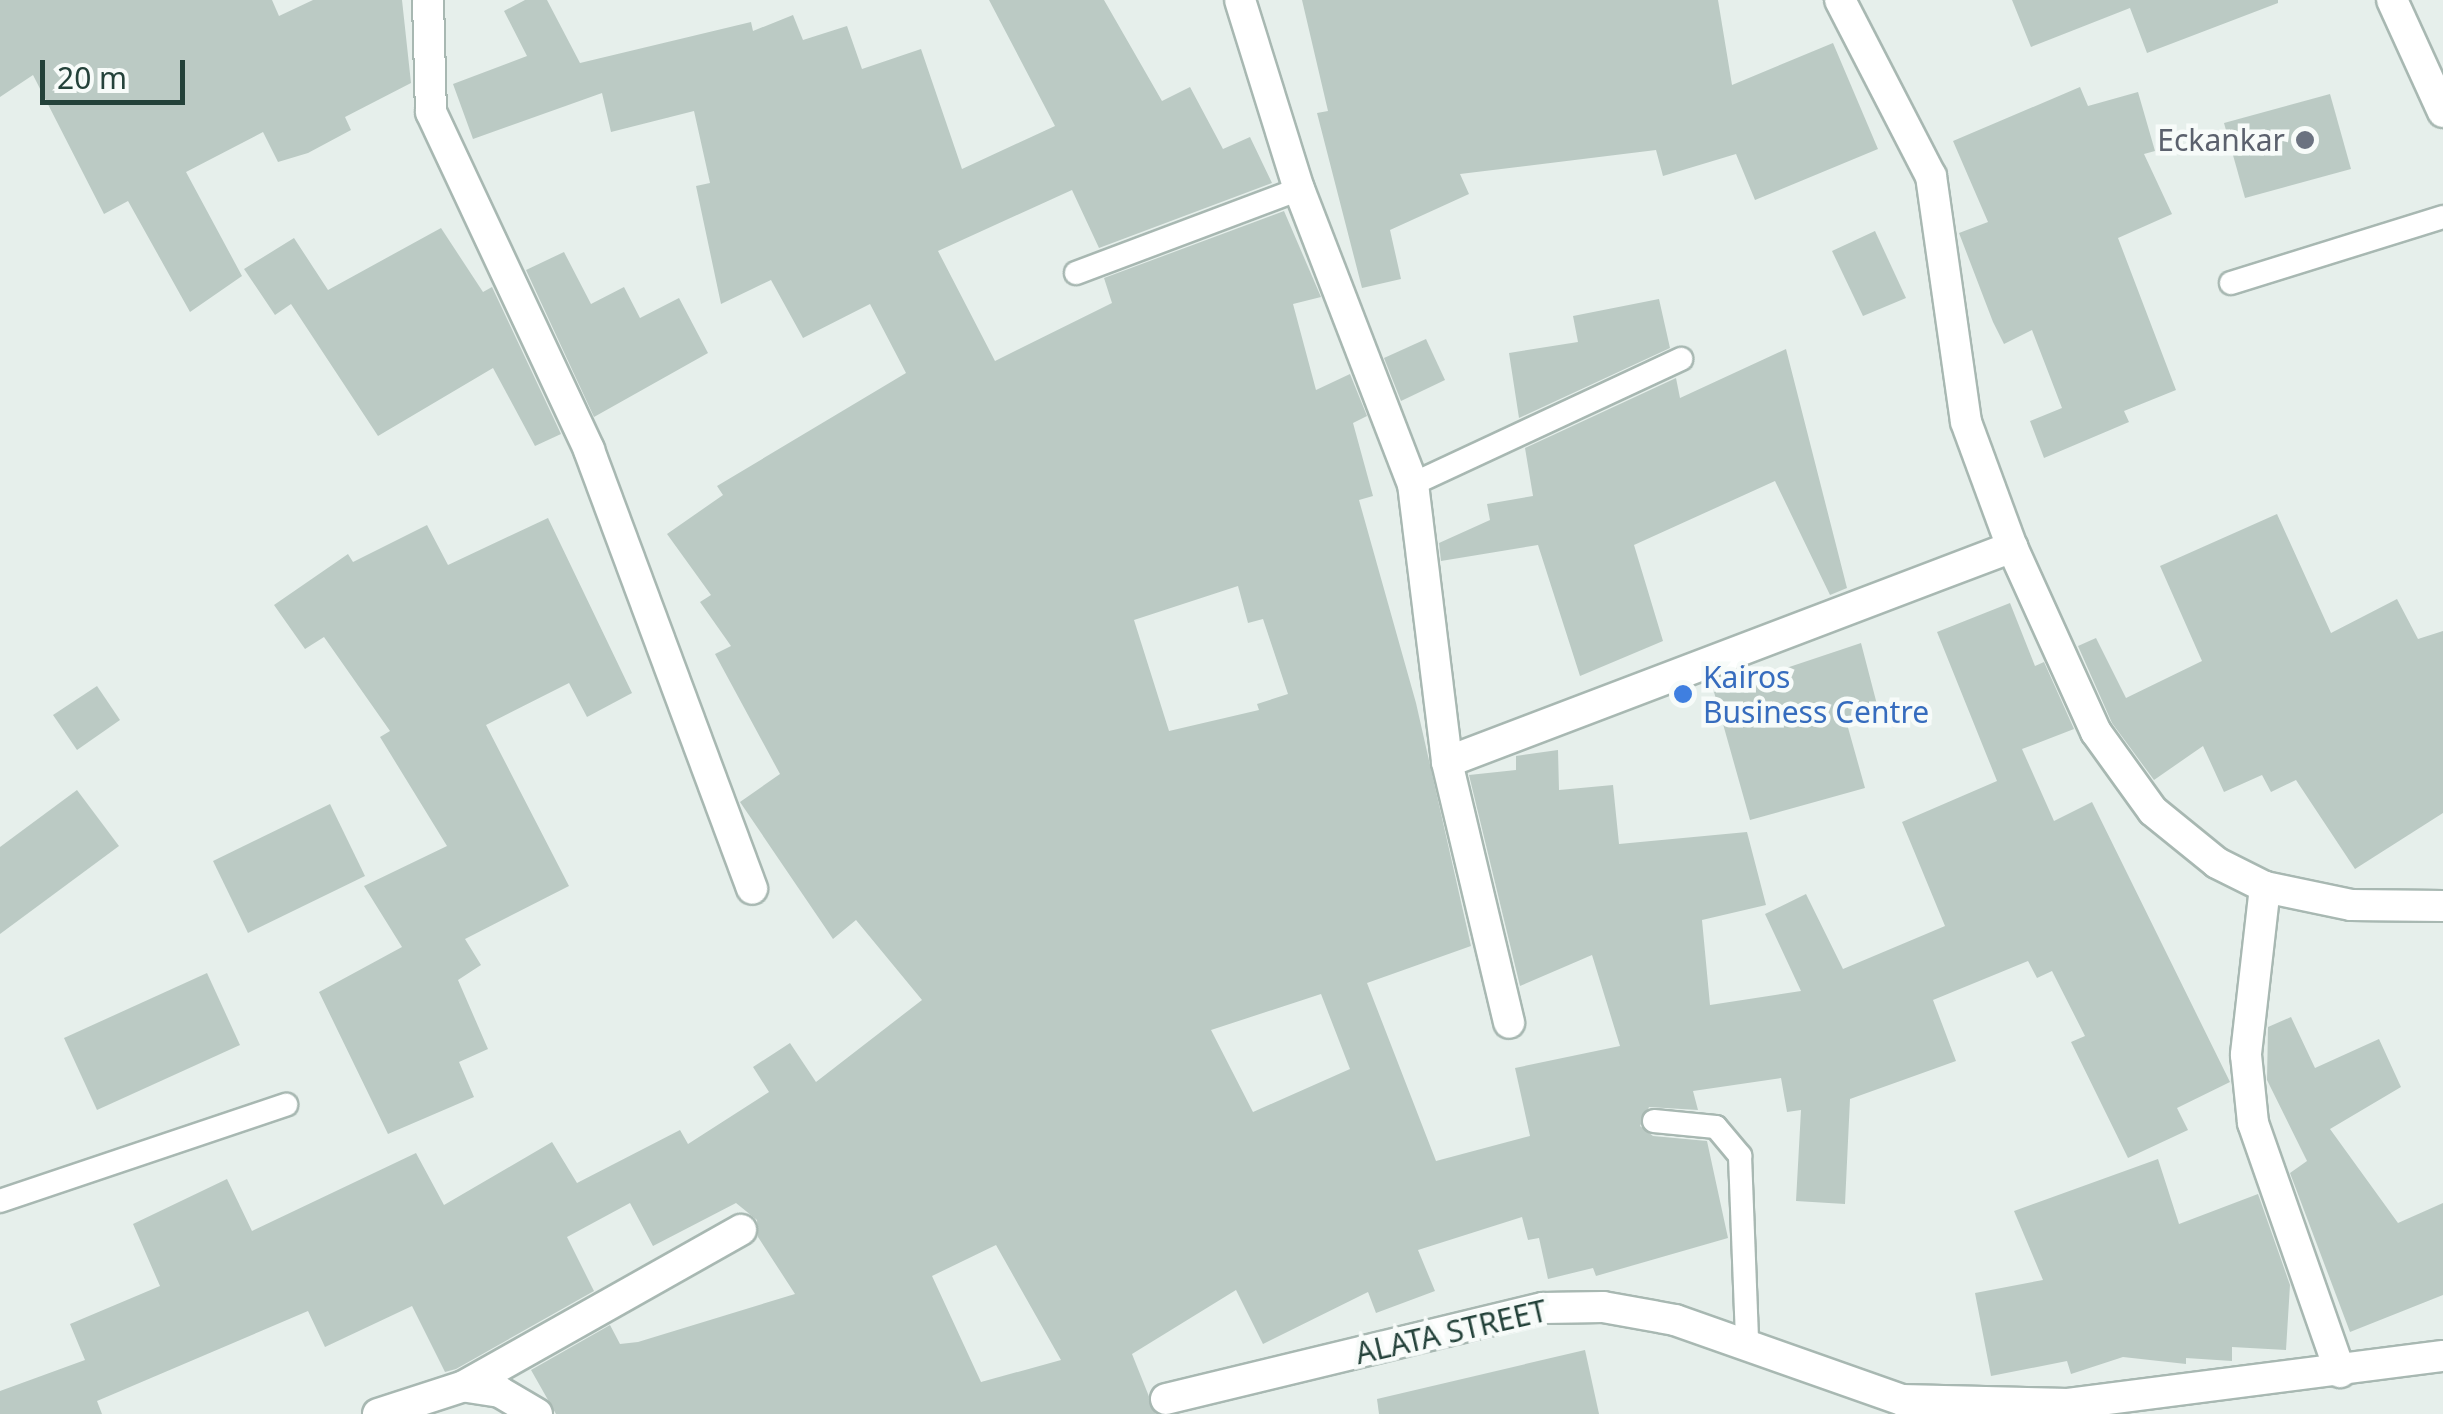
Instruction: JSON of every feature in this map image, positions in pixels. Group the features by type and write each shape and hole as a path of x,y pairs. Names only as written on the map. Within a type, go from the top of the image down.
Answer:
{"street":[{"path":"428,0 431,112 589,450 752,889"},
{"path":"1240,0 1299,188 1413,484 1447,762 1509,1023"},
{"path":"1840,0 1931,176 1966,422 2012,547 2096,732 2153,812 2217,863 2265,886 2351,905 2443,906"},
{"path":"2392,0 2443,112"},
{"path":"1447,762 2012,547"},
{"path":"2265,886 2246,1055 2253,1122 2340,1372"},
{"path":"378,1414 464,1386 741,1230"},
{"name":"ALATA STREET","path":"1166,1399 1543,1308 1603,1307 1747,1341 1902,1400 2068,1404 2443,1356"},
{"path":"464,1386 500,1392 537,1414"}],"lane":[{"path":"1076,272 1299,188"},
{"path":"2231,283 2443,217"},
{"path":"1413,484 1681,359"},
{"path":"0,1201 286,1105"},
{"path":"1654,1122 1716,1127 1740,1156 1747,1341"}],"building":[{"path":"0,0 272,0 279,16 313,0 402,0 411,83 345,117 351,130 308,153 278,162 263,132 186,172 242,276 190,312 128,201 104,214 33,75 0,97"},
{"path":"525,0 547,0 580,63 751,22 753,31 793,15 803,40 847,26 862,69 921,49 962,169 1055,126 989,0 1104,0 1162,101 1190,87 1223,149 1250,137 1272,183 1099,248 1072,190 938,251 995,361 1112,303 1104,278 1284,211 1321,297 1293,304 1316,390 1350,374 1367,416 1353,423 1373,496 1359,500 1416,703 1471,946 1367,983 1436,1161 1530,1136 1515,1068 1620,1046 1592,955 1520,986 1469,775 1516,770 1516,756 1558,750 1559,790 1613,785 1619,844 1747,832 1766,905 1702,920 1710,1005 1801,991 1765,914 1806,894 1843,969 1945,926 1902,822 1997,781 1937,632 2010,603 2035,666 2044,662 2074,729 2022,749 2054,821 2092,802 2230,1082 2177,1108 2188,1130 2128,1158 2071,1042 2085,1036 2052,971 2037,978 2028,961 1933,1000 1956,1061 1850,1099 1845,1204 1796,1201 1801,1110 1787,1112 1781,1078 1693,1091 1698,1110 1649,1107 1640,1126 1653,1136 1707,1141 1728,1238 1596,1276 1593,1268 1548,1279 1539,1238 1528,1240 1522,1217 1418,1250 1435,1291 1376,1313 1368,1292 1263,1344 1236,1290 1132,1354 1156,1414 556,1414 531,1370 610,1325 620,1344 638,1342 795,1294 758,1237 757,1220 736,1203 653,1246 630,1203 567,1237 594,1291 456,1369 445,1372 412,1306 325,1347 308,1311 97,1401 102,1414 0,1414 0,1391 85,1360 70,1324 160,1286 133,1224 227,1179 252,1231 416,1153 444,1205 552,1142 577,1183 680,1130 688,1144 769,1092 753,1067 790,1043 816,1082 922,1000 856,920 833,939 740,802 780,774 715,654 731,646 700,602 711,595 667,534 723,495 717,486 906,373 870,304 803,338 771,280 721,304 696,186 710,183 694,111 611,132 602,93 473,139 453,84 527,56 504,11","holes":["1238,586 1248,623 1263,619 1288,694 1257,704 1259,710 1169,731 1134,620","1321,994 1350,1069 1253,1112 1211,1030","996,1245 1061,1360 981,1382 932,1276"]},
{"path":"1302,0 1718,0 1732,85 1833,43 1878,149 1755,200 1736,154 1663,176 1656,150 1460,174 1469,194 1390,230 1401,279 1362,288 1317,113 1328,111"},
{"path":"2012,0 2278,3 2147,53 2130,8 2031,47"},
{"path":"2080,87 2088,106 2138,92 2155,151 2144,154 2172,214 2118,238 2176,390 2124,411 2129,422 2044,458 2030,421 2062,408 2032,330 2004,344 1993,322 1959,233 1988,222 1953,141"},
{"path":"2330,94 2351,169 2245,198 2224,123"},
{"path":"441,228 483,292 492,287 561,434 535,446 493,368 378,436 291,304 275,315 244,269 294,238 328,290"},
{"path":"1875,231 1906,298 1863,316 1832,251"},
{"path":"564,252 591,304 624,287 640,318 679,298 708,353 594,417 526,270"},
{"path":"1659,299 1670,348 1519,418 1509,353 1578,342 1573,316"},
{"path":"1426,339 1445,380 1401,401 1384,358"},
{"path":"1786,349 1847,588 1830,595 1775,481 1634,545 1663,641 1580,676 1538,545 1441,561 1439,543 1490,520 1487,504 1533,496 1525,448 1676,378 1680,398"},
{"path":"2277,514 2331,633 2397,599 2418,639 2443,631 2443,813 2355,869 2296,780 2271,792 2262,775 2224,792 2203,746 2154,780 2112,723 2078,646 2096,638 2126,698 2202,661 2160,566"},
{"path":"548,518 632,693 587,717 569,683 486,725 569,886 465,939 481,965 458,980 488,1049 459,1062 474,1097 388,1134 319,992 402,947 364,886 447,846 380,737 390,731 324,637 305,649 274,605 348,554 353,562 427,525 448,565"},
{"path":"1861,643 1880,716 1847,724 1865,788 1750,820 1714,692"},
{"path":"97,686 120,720 77,750 53,715"},
{"path":"77,790 119,846 0,934 0,847"},
{"path":"330,804 365,876 248,933 213,861"},
{"path":"207,973 240,1045 97,1110 64,1038"},
{"path":"2291,1017 2315,1068 2379,1039 2401,1087 2330,1129 2398,1223 2443,1203 2443,1295 2350,1332 2290,1173 2307,1161 2267,1080 2268,1027"},
{"path":"2158,1159 2179,1224 2258,1194 2290,1285 2286,1350 2232,1347 2232,1361 2186,1358 2186,1364 2123,1357 2071,1374 2067,1361 1991,1376 1975,1293 2043,1280 2014,1211"},
{"path":"1585,1350 1599,1414 1379,1414 1377,1399"}],"place":[{"name":"Eckankar","path":"2305,140"},
{"name":"Kairos Business Centre","path":"1683,694"}]}
